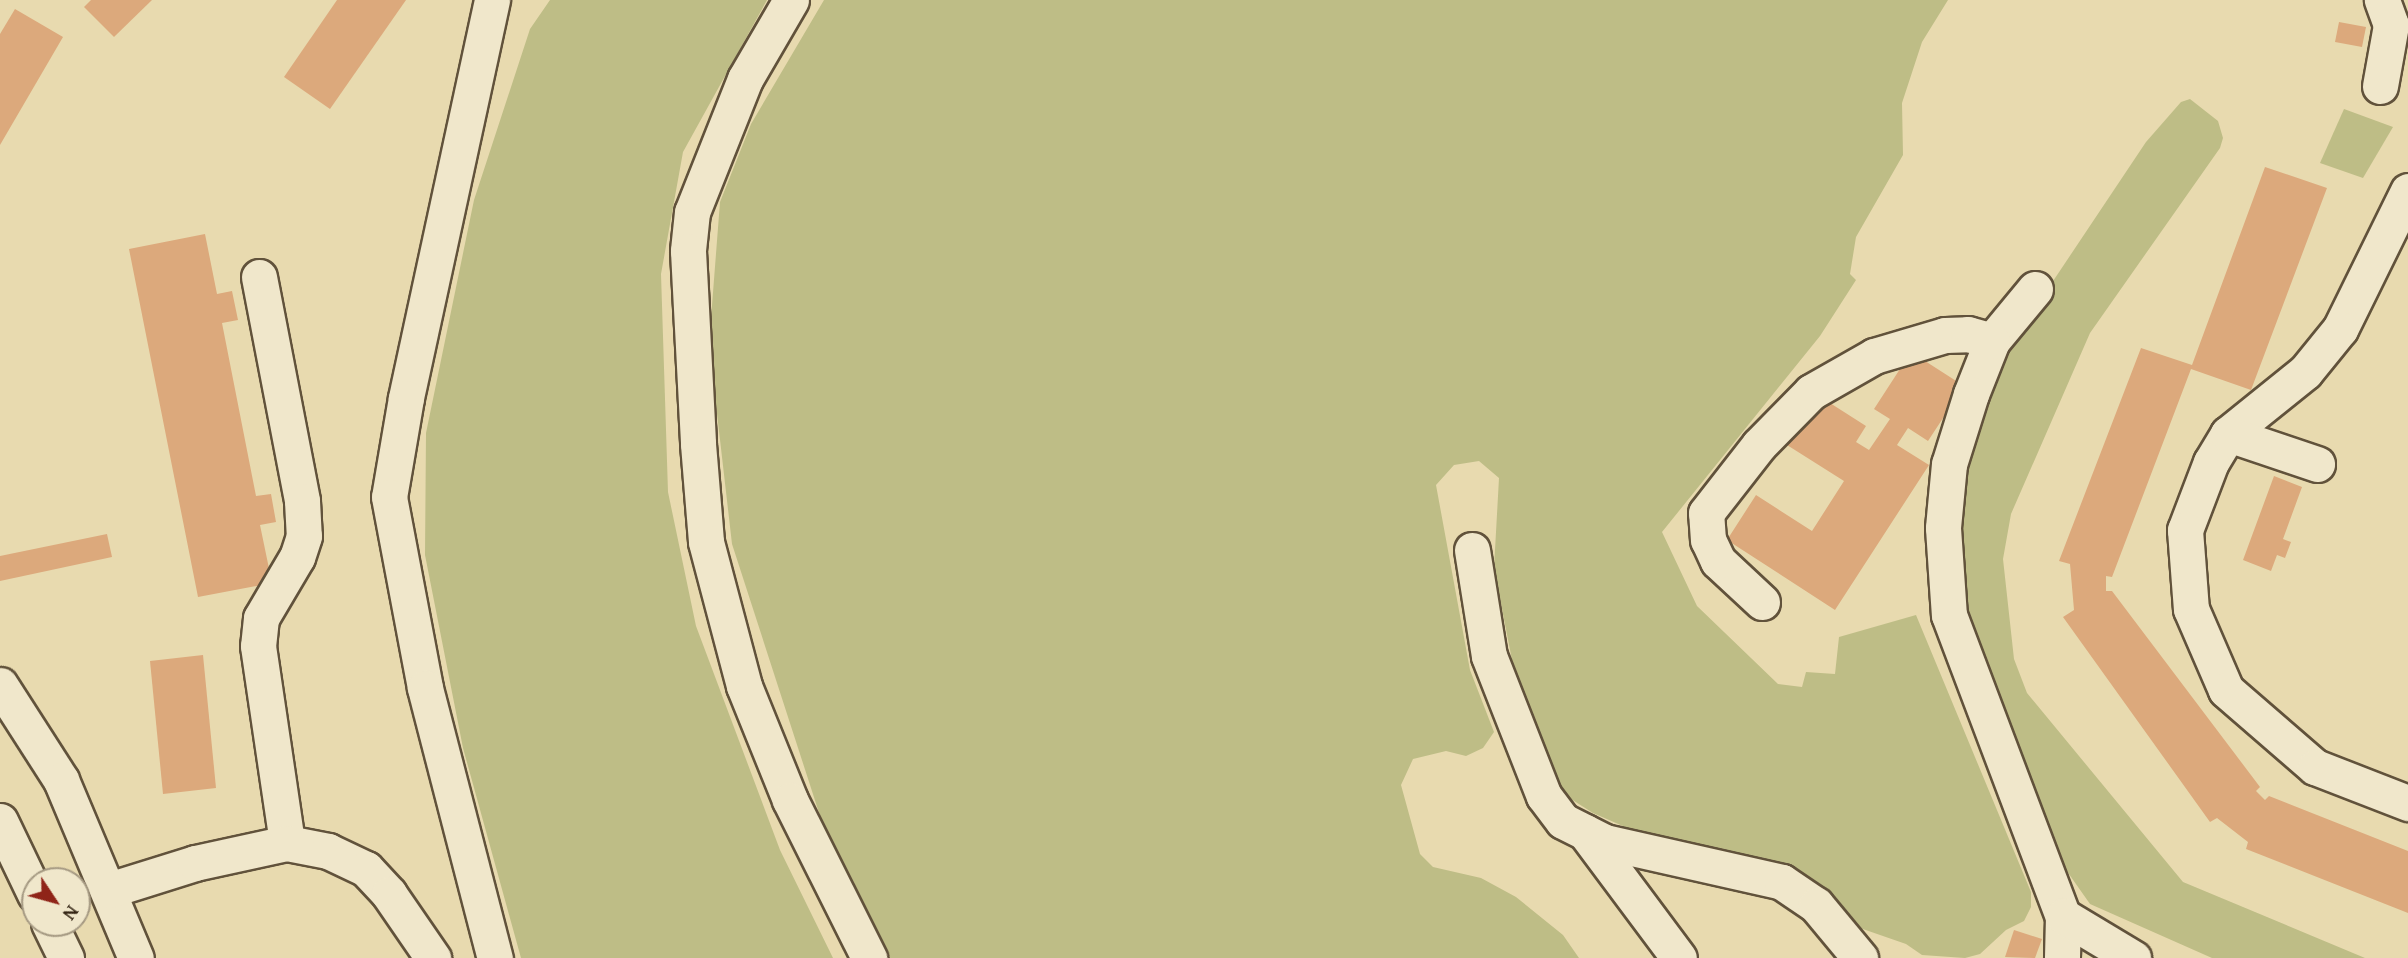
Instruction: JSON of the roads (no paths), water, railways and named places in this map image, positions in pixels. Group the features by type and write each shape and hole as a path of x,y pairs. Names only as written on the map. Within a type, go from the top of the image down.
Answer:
{"street":[{"path":"492,0 406,398 389,497 425,688 495,958"},
{"path":"483,45 516,0"},
{"path":"791,0 745,79 692,212 688,251 698,444 706,542 744,686 790,800 869,958"},
{"path":"2380,86 2391,25 2382,0"},
{"path":"2408,191 2325,351 2228,434 2211,462 2185,530 2191,609 2226,690 2315,767 2408,803"},
{"path":"259,277 302,500 304,536 297,557 261,618 258,646 287,843"},
{"path":"2035,289 1992,341 1949,464 1943,528 1949,615 2063,916 2062,958"},
{"path":"1762,602 1718,561 1708,540 1706,513 1759,446 1811,392 1874,356 1945,335 1968,334 1992,341"},
{"path":"2228,434 2317,464"},
{"path":"1472,550 1489,656 1525,753 1557,813 1605,842 1782,882 1816,905 1860,958"},
{"path":"0,685 61,780 136,958"},
{"path":"0,821 22,867"},
{"path":"1585,832 1679,958"},
{"path":"109,890 195,863 287,843 328,851 366,869 389,894 433,958"},
{"path":"2063,916 2133,958"},
{"path":"56,937 66,958"}]}
